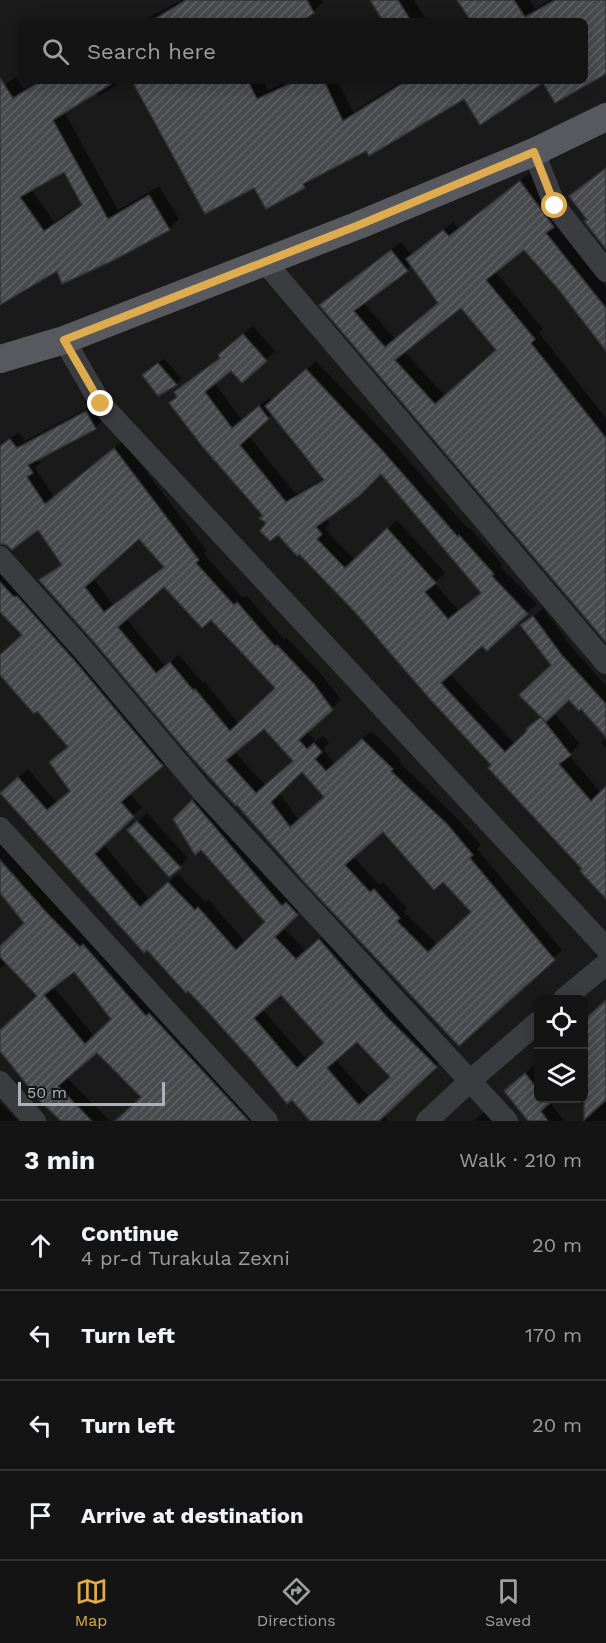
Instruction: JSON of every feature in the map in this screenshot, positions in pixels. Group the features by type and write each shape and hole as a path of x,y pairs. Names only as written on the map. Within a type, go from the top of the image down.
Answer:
{"main road":[{"path":"0,359 64,340 265,262 534,152 606,117"}],"street":[{"path":"534,152 555,206 606,271"},
{"path":"265,262 606,663"},
{"path":"64,340 101,404 606,948"},
{"path":"0,557 84,651 202,791 507,1121"},
{"path":"0,828 267,1121"},
{"path":"569,995 606,964"},
{"path":"427,1121 534,1025"},
{"path":"0,1082 35,1121"}],"building":[{"path":"186,0 307,0 314,13 306,18 156,18"},
{"path":"370,0 398,0 409,18 381,18"},
{"path":"457,0 514,0 525,17 555,0 606,0 606,74 555,103 544,84 588,84 588,18 469,18"},
{"path":"0,78 13,98 36,84 111,84 53,120 108,219 149,195 170,230 62,284 57,271 0,305","holes":["64,172 82,205 44,231 20,197"]},
{"path":"134,84 250,84 257,99 290,84 325,84 343,121 401,84 542,84 480,125 464,99 369,156 366,151 303,184 305,188 266,209 254,188 205,214"},
{"path":"606,168 606,249 584,221 587,220 569,196"},
{"path":"520,181 554,227 546,233 606,308 606,351 559,290 524,250 486,280 535,339 531,343 606,438 606,642 319,305 391,250 408,271 354,311 385,347 438,303 406,259 443,230 449,236","holes":["461,308 496,350 435,404 395,360"]},
{"path":"243,334 267,361 242,383 231,371 205,392 232,428 259,406 269,419 240,445 286,502 324,480 265,406 306,369 381,449 458,537 459,535 494,574 492,576 528,614 487,651 482,646 441,683 505,752 527,731 526,729 541,717 571,755 559,764 591,801 606,786 606,899 580,871 582,869 488,768 491,765 354,611 278,535 270,541 260,531 266,523 259,518 263,516 202,446 169,403 177,397 174,392 220,358 218,355","holes":["381,474 481,593 448,619 425,592 436,583 387,528 345,568 317,539 322,534 316,527 359,496"]},
{"path":"158,363 177,385 158,396 142,375"},
{"path":"86,411 96,429 28,465 33,473 27,477 45,504 114,448 199,560 196,563 234,605 237,602 275,646 277,645 314,684 333,710 299,740 307,749 314,743 322,752 315,759 326,771 362,739 393,769 391,771 448,825 473,855 470,858 555,960 459,1046 306,884 185,750 39,580 62,565 38,530 12,550 5,544 0,544 0,446 10,439 17,448","holes":["139,539 164,567 104,612 85,587","164,587 202,628 211,620 275,688 230,731 170,662 156,673 118,627","264,729 293,761 256,793 226,760","302,772 324,797 290,827 271,802","383,832 434,890 443,882 471,912 428,952 397,921 400,918 374,889 370,892 345,865"]},
{"path":"0,582 14,597 17,596 74,660 163,766 121,802 134,817 95,854 140,907 168,882 195,910 198,907 236,950 265,922 201,850 195,855 173,819 192,800 282,906 286,902 298,915 275,937 296,959 319,939 387,1017 437,1067 379,1121 310,1121 292,1100 287,1104 207,1011 188,991 186,993 147,950 144,953 0,793 18,777 47,810 70,791 49,762 68,747 37,711 34,714 0,675 0,655 22,635 0,612","holes":["281,995 324,1043 297,1068 254,1018","357,1042 390,1077 359,1105 327,1068"]},
{"path":"533,616 561,654 606,704 606,737 581,709 579,711 569,700 546,722 519,695 551,665 520,625"},
{"path":"137,821 181,868 169,877 127,830"},
{"path":"0,860 47,913 80,947 83,944 146,1016 149,1013 249,1121 115,1121 141,1097 97,1053 58,1086 92,1121 61,1121 40,1101 0,1051 0,1030 37,996 0,957 0,946 24,923 0,893","holes":["74,972 111,1019 85,1044 44,995"]},
{"path":"606,1000 606,1100 584,1120 584,1103 588,1103 588,1016"},
{"path":"525,1073 534,1084 534,1103 550,1103 541,1111 548,1121 528,1121 504,1091"}],"route":[{"path":"101,404 64,340 359,225 534,152 555,206"}]}
